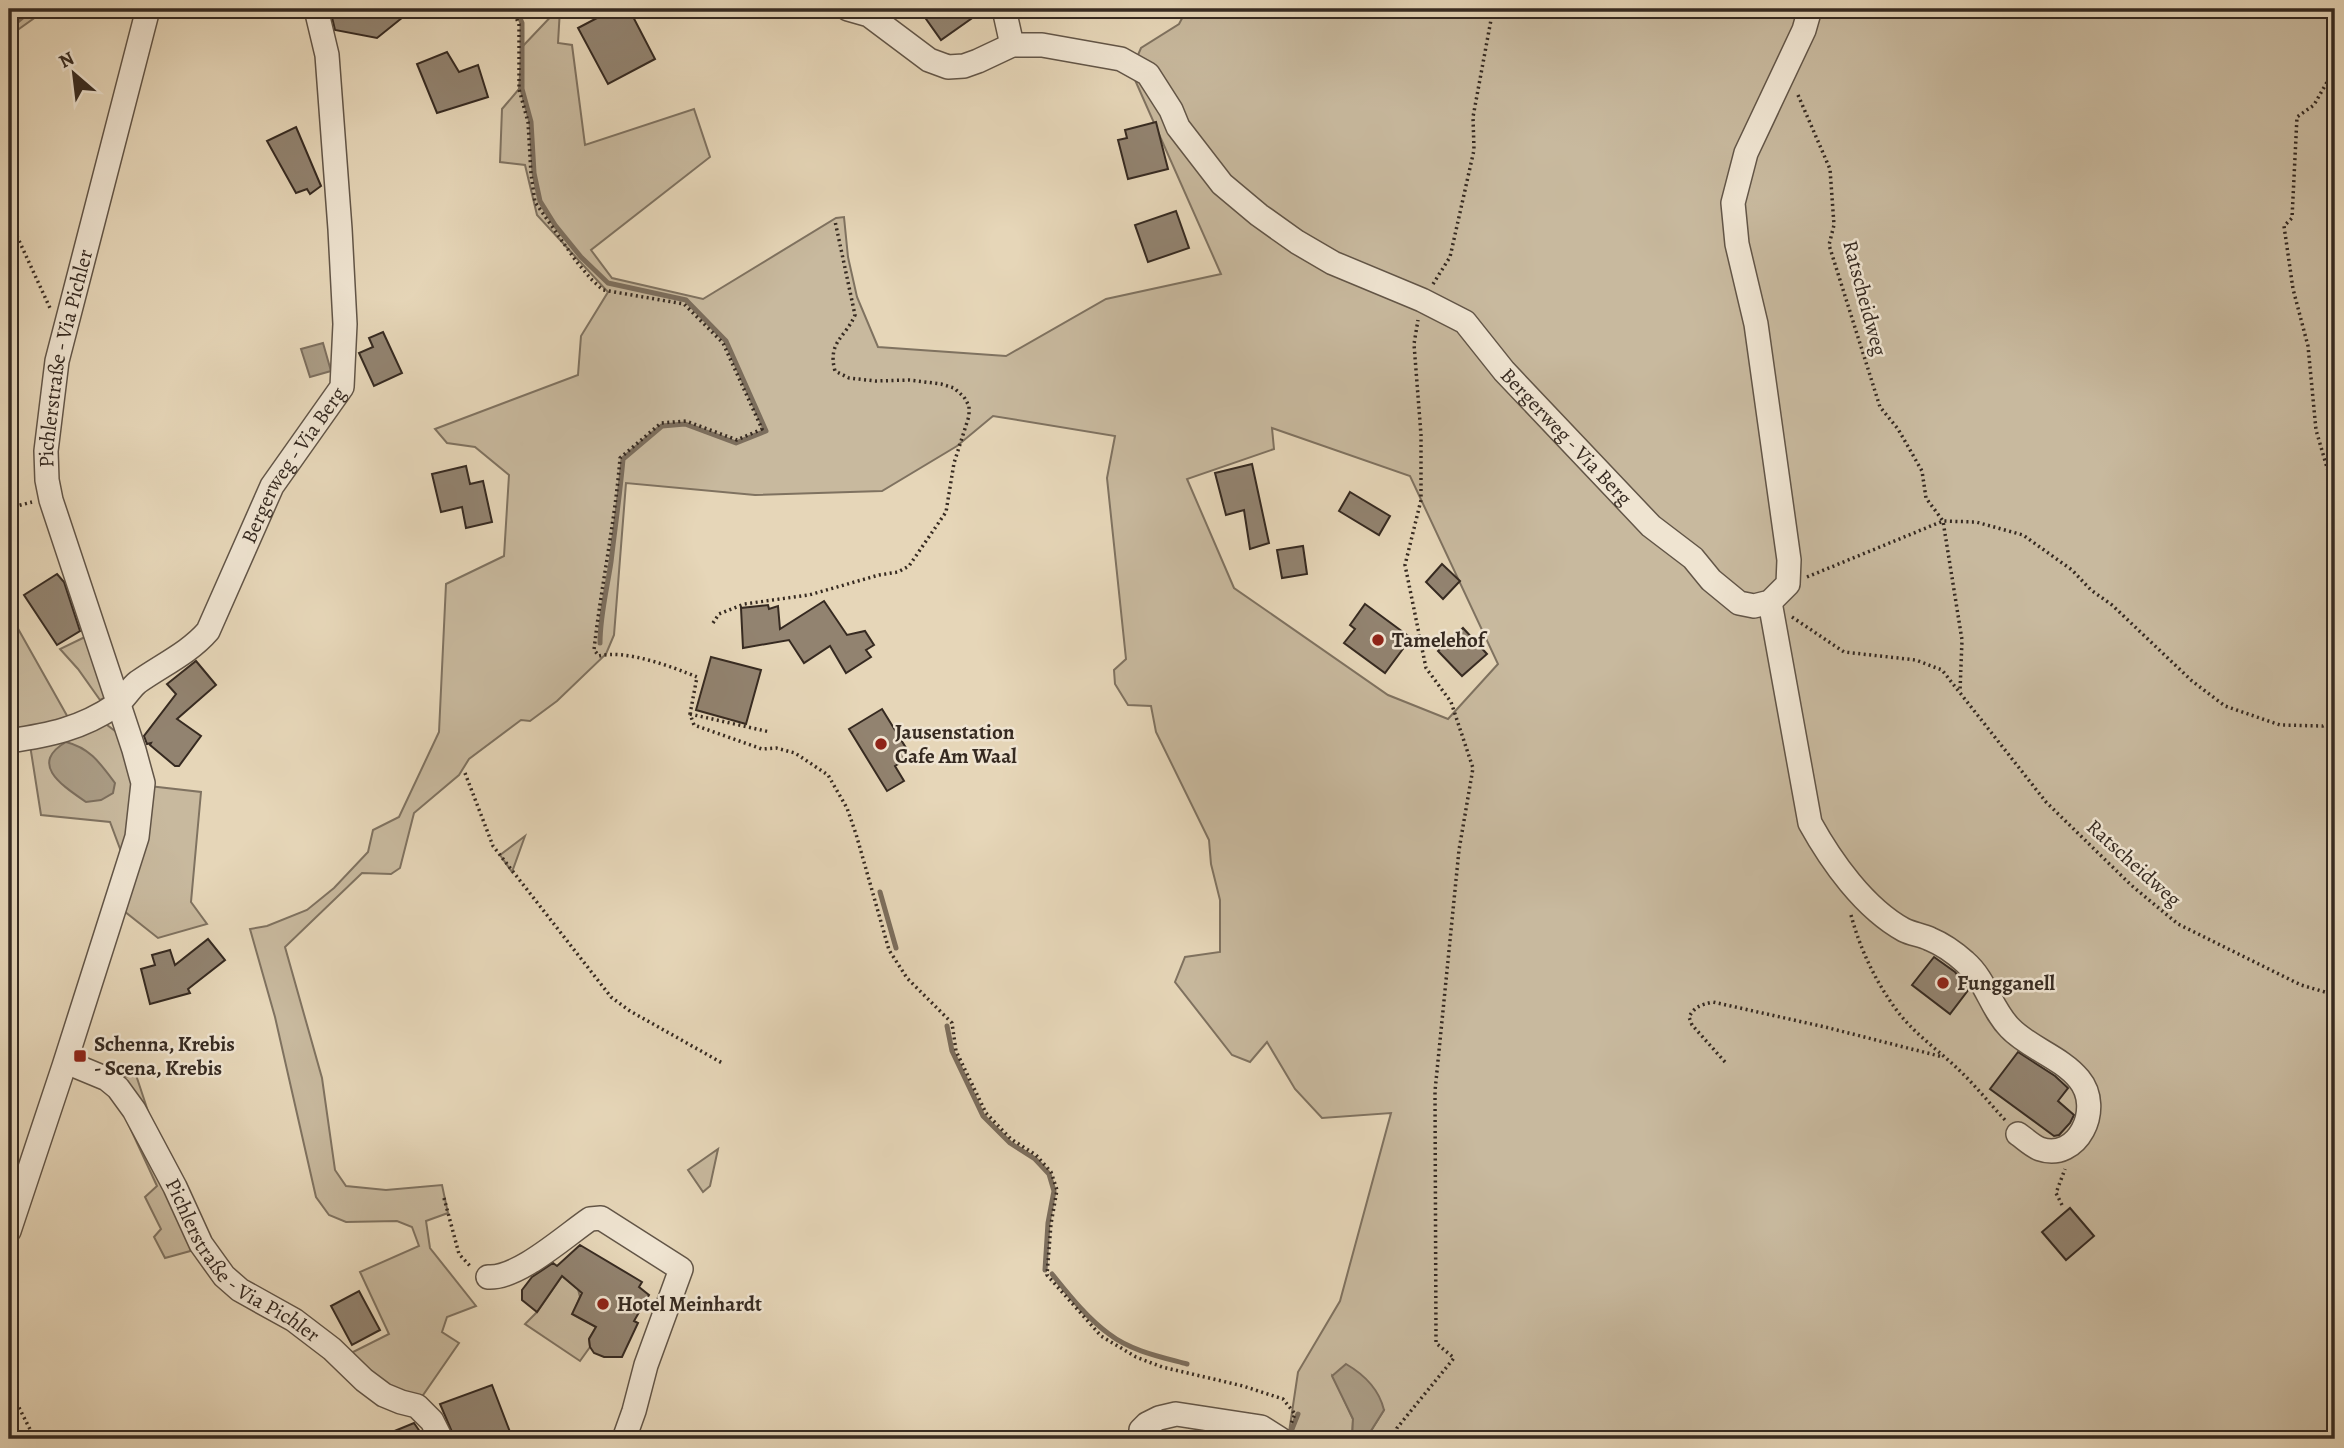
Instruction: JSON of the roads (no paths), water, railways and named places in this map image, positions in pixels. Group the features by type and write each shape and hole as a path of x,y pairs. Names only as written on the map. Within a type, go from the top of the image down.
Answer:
{"street":[{"name":"Pichlerstraße - Via Pichler","path":"9,1231 66,1062 137,837 141,813 143,783 51,500 46,452 63,333 148,9"},
{"name":"Bergerweg - Via Berg","path":"118,704 135,684 198,643 208,631 272,486 342,387 345,324 340,229 327,55 316,9"},
{"name":"Bergerweg - Via Berg","path":"848,9 869,15 929,60 948,67 971,64 1012,46 1042,45 1121,59 1149,74 1178,127 1222,184 1239,199 1297,242 1333,263 1422,300 1465,322 1504,371 1651,526 1693,558 1711,580 1739,603 1754,606 1770,602"},
{"path":"1004,9 1012,46"},
{"path":"1810,9 1804,30 1746,153 1733,203 1737,244 1756,324 1789,560 1788,584 1770,602 1810,822 1826,852 1875,907 1905,930 1929,938 1966,963 1981,980 1999,1016 2011,1030 2077,1076 2087,1089 2091,1105 2088,1122 2077,1138 2067,1146 2051,1150 2038,1149 2018,1133"},
{"path":"9,741 41,737 74,728 118,704"},
{"name":"Pichlerstraße - Via Pichler","path":"66,1062 107,1079 118,1088 134,1110 201,1244 224,1276 240,1290 294,1320 384,1395 417,1406 432,1421 441,1439"},
{"path":"488,1277 504,1276 590,1219 601,1218 681,1269 646,1365 641,1413 624,1439"},
{"path":"1142,1439 1141,1430 1147,1423 1176,1414 1285,1433"}],"waterway":[{"path":"9,28 32,9"},
{"path":"516,9 522,23 522,89 531,122 534,173 540,201 581,257 608,283 686,300 726,341 766,431 736,443 685,424 662,426 623,459 600,643"},
{"path":"880,892 896,948"},
{"path":"947,1026 952,1051 983,1116 1010,1143 1035,1159 1049,1174 1054,1191 1048,1223 1045,1270"},
{"path":"1052,1274 1086,1314 1118,1340 1147,1353 1187,1364"},
{"path":"1288,1439 1298,1414"}],"place":[{"name":"Tamelehof","path":"1378,640"},
{"name":"Jausenstation Cafe Am Waal","path":"881,744"},
{"name":"Fungganell","path":"1943,983"},
{"name":"Schenna, Krebis - Scena, Krebis","path":"80,1056"},
{"name":"Hotel Meinhardt","path":"603,1304"}]}
